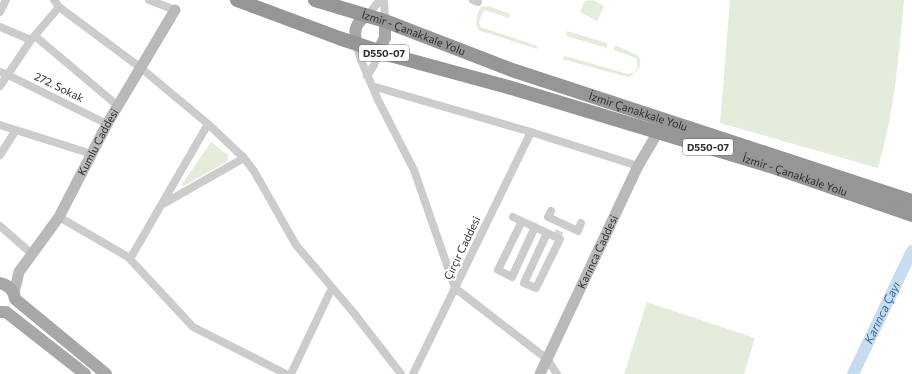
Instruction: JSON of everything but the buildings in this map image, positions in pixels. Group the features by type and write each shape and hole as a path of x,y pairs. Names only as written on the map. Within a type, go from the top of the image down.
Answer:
{"highway":[{"name":"İzmir - Çanakkale Yolu","path":"238,0 378,51 537,95 770,166 876,196 912,201"},
{"name":"İzmir - Çanakkale Yolu","path":"314,0 385,21 512,70 559,85"},
{"name":"İzmir Çanakkale Yolu","path":"559,85 876,196"},
{"name":"İzmir - Çanakkale Yolu","path":"876,196 912,215"}],"main road":[{"path":"356,44 356,26 361,19 368,16"},
{"path":"378,51 385,38 385,21"},
{"path":"1,284 8,287 15,296 106,374"},
{"path":"15,296 12,308 3,312 85,374"}],"street":[{"path":"0,12 6,0"},
{"path":"54,0 59,7 141,68 208,124 244,158 254,171 296,245 401,374"},
{"path":"148,0 175,10"},
{"path":"368,16 380,0"},
{"path":"384,0 385,21"},
{"path":"0,86 4,73 59,7"},
{"name":"Kumlu Caddesi","path":"19,272 58,217 118,106 175,10"},
{"path":"0,27 33,38 118,106"},
{"path":"356,44 367,76 414,170 455,288 547,359 557,374"},
{"path":"367,76 374,65 378,51"},
{"name":"272. Sokak","path":"4,73 108,124"},
{"path":"372,86 531,132 638,166"},
{"path":"130,260 208,124"},
{"path":"0,125 92,154"},
{"path":"0,155 16,130"},
{"name":"Çırçır Caddesi","path":"413,374 531,132"},
{"name":"Karınca Caddesi","path":"540,374 638,166 658,132"},
{"path":"163,204 244,158"},
{"path":"551,211 548,217 578,231 581,223"},
{"path":"513,216 560,239 536,288 498,270 522,221"},
{"path":"58,217 130,260 193,327 286,374"},
{"path":"0,226 32,254"},
{"path":"512,277 535,227"},
{"path":"524,283 547,233"},
{"path":"1,284 19,272"},
{"path":"15,296 19,272"},
{"path":"291,374 332,288"}],"green space":[{"path":"593,0 604,6 597,21 580,12 585,1"},
{"path":"730,0 904,0 898,64 892,106 884,148 878,168 720,123"},
{"path":"488,6 510,14 509,18 484,10 479,21 480,27 538,46 537,49 478,30 476,20 477,15 481,7"},
{"path":"567,31 607,43 607,48 566,36"},
{"path":"615,45 639,56 640,66 634,74 628,77 562,59 565,56 628,74 633,73 638,68 636,58 614,50"},
{"path":"211,142 228,155 228,161 182,186 182,184"},
{"path":"647,302 755,338 744,374 624,374"}],"waterway":[{"name":"Karınca Çayı","path":"853,374 912,251"}],"tunnel":[{"path":"556,238 562,227"}]}
